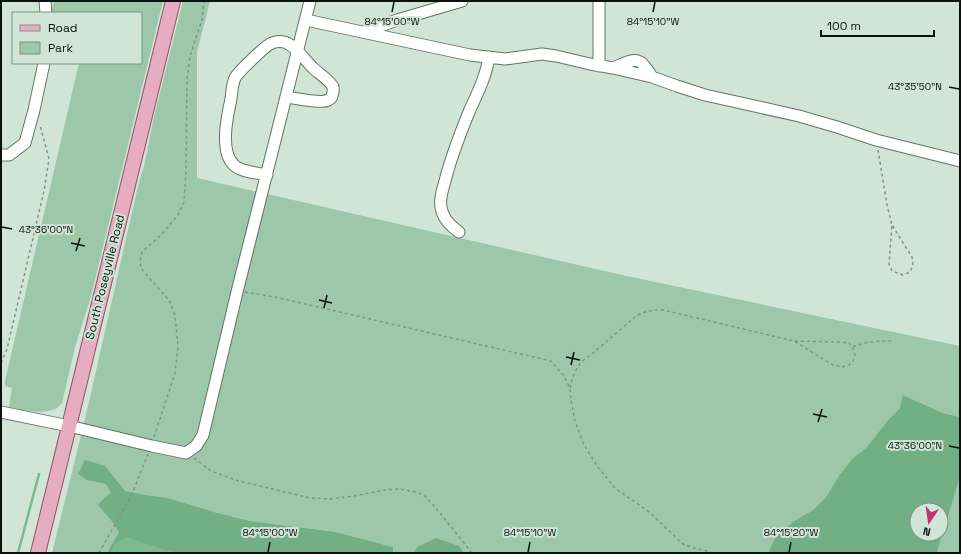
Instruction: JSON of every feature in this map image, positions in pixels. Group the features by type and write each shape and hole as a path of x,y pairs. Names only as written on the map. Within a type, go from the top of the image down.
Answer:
{"main road":[{"name":"South Poseyville Road","path":"38,553 173,1"}],"street":[{"path":"45,1 46,12"},
{"path":"1,412 69,426 152,446 186,452 196,446 203,435 237,292 310,1"},
{"path":"363,32 397,20 462,1"},
{"path":"599,1 600,66"},
{"path":"306,20 470,55 505,58 542,54 613,68 652,77 705,94 809,119 876,140 960,161"},
{"path":"267,175 241,170 235,167 230,161 226,150 225,138 227,117 235,77 266,47 278,41 288,44 298,52 313,68 330,82 333,87 331,98 327,101 319,102 286,96"},
{"path":"459,232 446,220 442,213 442,192 460,134 484,79 489,57"},
{"path":"1,155 9,155 25,142 34,110 44,64"}],"path":[{"path":"99,553 132,494 152,446 175,373 178,347 175,315 169,300 141,268 140,256 142,252 162,234 178,215 184,202 186,171 187,79 190,56 202,20 204,1"},
{"path":"1,364 8,349 48,167 49,159 41,126 34,110"},
{"path":"876,140 887,205 892,225 889,264 892,271 903,274 910,272 914,265 912,256 892,225"},
{"path":"237,292 249,292 275,297 551,361 564,376 570,388"},
{"path":"712,553 683,544 649,512 615,488 597,466 583,444 575,421 570,388 574,374 584,359 592,354 636,316 643,312 652,310 663,310 794,341 849,343 853,347 855,354 853,361 849,365 842,367 834,365 794,341"},
{"path":"853,347 869,342 894,341"},
{"path":"186,452 211,471 239,481 310,498 331,499 399,489 417,492 426,497 472,553"}],"green space":[{"path":"54,1 163,1 90,300 75,347 62,403 50,411 38,412 9,407 12,388 5,386 5,381 79,64 142,64 142,12 51,12"},
{"path":"183,1 210,1 197,52 197,178 622,275 960,346 960,417 943,413 903,395 899,409 888,420 867,447 853,458 840,474 826,497 813,510 794,521 770,551 772,553 464,553 458,546 417,547 414,553 393,553 392,547 336,532 250,521 214,512 119,533 107,553 52,553 86,415 154,117"},
{"path":"960,477 960,553 937,553 940,542 949,542 949,513"}],"shaded area":[{"path":"903,395 943,413 960,417 960,477 949,513 949,502 909,502 909,542 940,542 937,553 772,553 769,551 775,538 794,521 813,510 826,497 840,474 853,458 867,447 888,420 899,409"},
{"path":"85,460 105,466 125,491 167,498 250,521 336,532 393,547 393,553 107,553 119,532 98,505 111,493 106,484 87,480 78,474"},
{"path":"126,537 177,553 111,553 114,545"},
{"path":"436,538 459,546 464,553 414,553 417,547"}],"waterway":[{"path":"18,553 39,474"}]}
